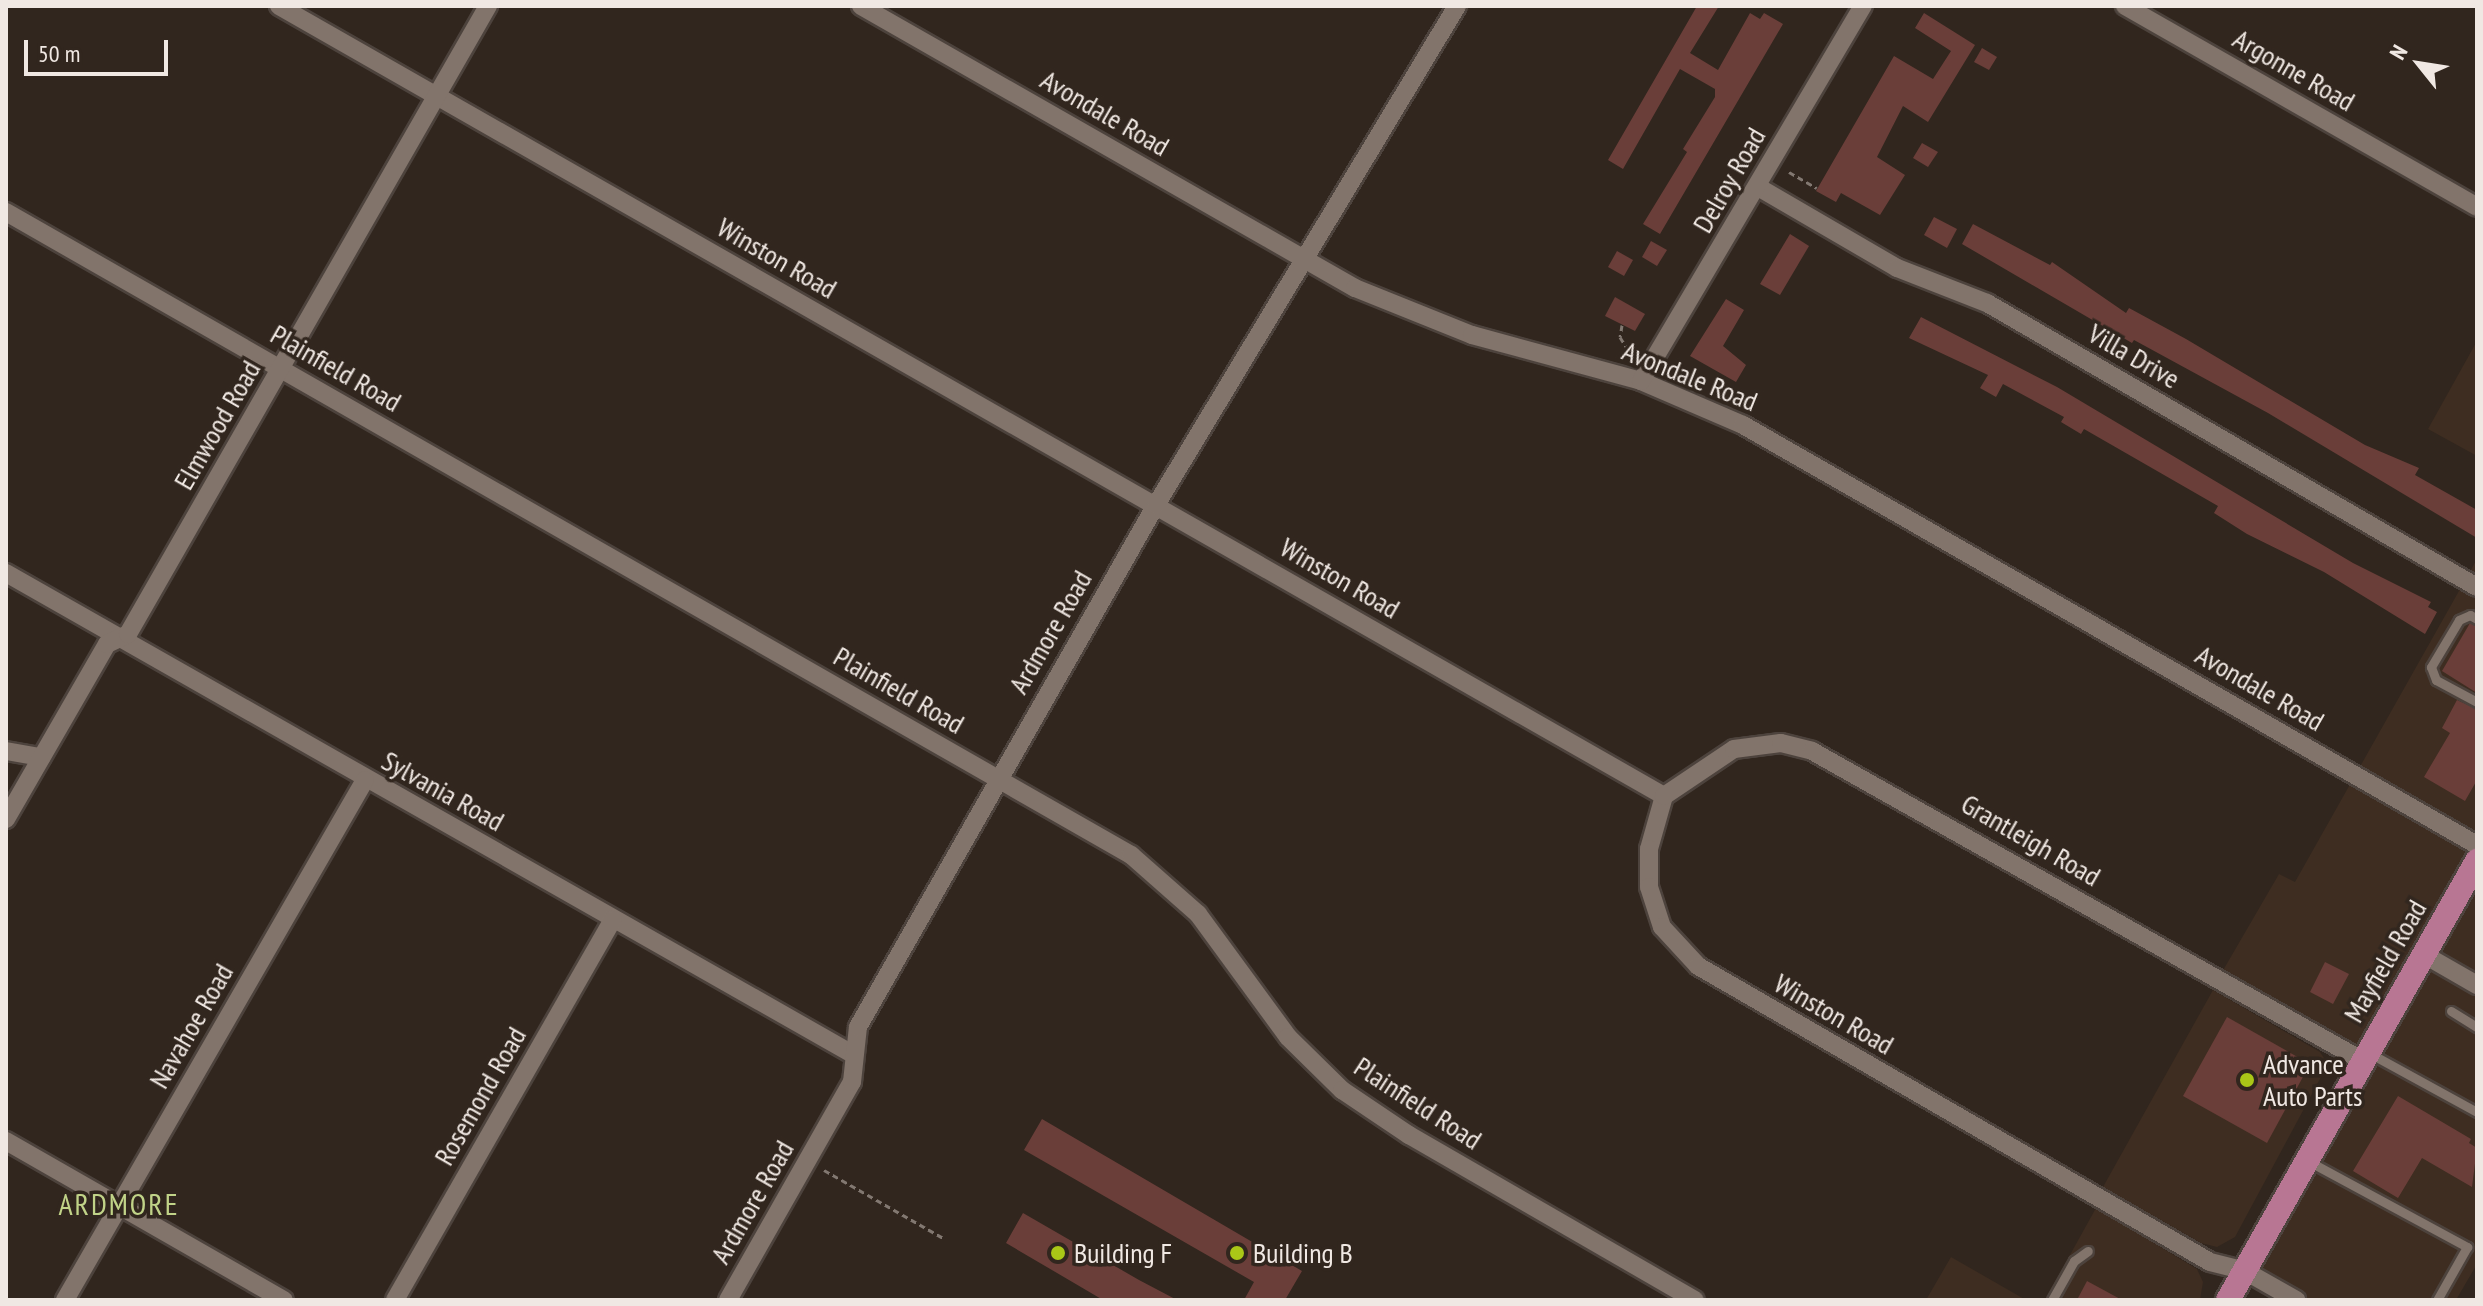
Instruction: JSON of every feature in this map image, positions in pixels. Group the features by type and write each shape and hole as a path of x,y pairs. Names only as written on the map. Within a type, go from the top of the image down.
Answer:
{"main road":[{"name":"Mayfield Road","path":"2228,1300 2477,861"}],"street":[{"name":"Winston Road","path":"279,6 1664,796 1649,849 1650,895 1662,927 1698,966 2210,1262 2245,1271 2296,1300"},
{"name":"Elmwood Road","path":"6,819 107,644 128,634 488,6"},
{"name":"Avondale Road","path":"861,6 1355,288 1437,324 1641,381 1743,425 2477,845"},
{"name":"Ardmore Road","path":"728,1300 852,1082 858,1027 1156,505 1457,6"},
{"name":"Delroy Road","path":"1641,381 1863,6"},
{"name":"Argonne Road","path":"2125,6 2477,207"},
{"name":"Villa Drive","path":"1758,187 1897,268 1987,303 2477,587"},
{"name":"Plainfield Road","path":"6,212 1131,855 1165,881 1198,914 1288,1037 1342,1090 1409,1135 1695,1300"},
{"name":"Sylvania Road","path":"6,573 365,780 854,1055"},
{"name":"Grantleigh Road","path":"1664,796 1734,749 1781,743 1812,751 2365,1057"},
{"path":"6,751 41,757"},
{"name":"Navahoe Road","path":"65,1300 365,780"},
{"name":"Rosemond Road","path":"395,1300 613,920"},
{"path":"2423,954 2477,985"},
{"path":"6,1141 284,1300"}],"lane":[{"path":"2477,619 2470,615 2459,620 2431,667 2436,680 2477,702"},
{"path":"2451,1011 2477,1027"},
{"path":"2365,1057 2477,1112"},
{"path":"2307,1160 2467,1247 2437,1300"},
{"path":"2052,1300 2074,1261 2088,1251"}],"path":[{"path":"1789,172 1817,188"},
{"path":"1622,325 1620,337 1630,353"},
{"path":"824,1170 943,1238"}],"shaded area":[{"path":"2477,341 2477,456 2428,429"},
{"path":"2477,559 2477,1264 2456,1300 2296,1300 2245,1271 2362,1062 2218,979 2279,874 2295,882"},
{"path":"2213,990 2320,1052 2328,1064 2235,1237 2217,1247 2201,1243 2103,1187"},
{"path":"2096,1208 2197,1269 2203,1282 2200,1300 2045,1300"},
{"path":"1951,1257 2026,1300 1926,1300"}],"building":[{"path":"1697,6 1719,6 1690,53 1718,70 1750,13 1760,19 1764,13 1783,24 1660,234 1643,224 1687,152 1683,149 1715,97 1715,89 1680,69 1623,169 1608,160"},
{"path":"1924,13 1975,45 1928,122 1903,106 1877,157 1905,175 1880,215 1841,193 1836,202 1816,191 1894,56 1933,79 1951,51 1915,28"},
{"path":"1982,48 1997,57 1989,70 1974,62"},
{"path":"1922,143 1938,152 1928,167 1913,158"},
{"path":"1934,217 1957,229 1947,248 1924,235"},
{"path":"1973,224 2050,265 2052,262 2126,313 2129,308 2186,339 2365,445 2419,468 2415,475 2477,510 2477,538 2268,413 2134,340 2132,343 1962,244"},
{"path":"1790,234 1809,246 1780,295 1760,284"},
{"path":"1651,241 1667,250 1657,266 1642,257"},
{"path":"1617,251 1633,260 1624,276 1608,267"},
{"path":"1615,297 1645,314 1635,331 1605,316"},
{"path":"1726,299 1744,310 1723,346 1746,365 1736,382 1690,356"},
{"path":"1921,317 2057,387 2353,563 2431,602 2428,607 2437,612 2425,634 2324,572 2247,534 2214,513 2218,506 2084,429 2081,434 2061,422 2064,417 2003,384 1996,397 1980,388 1988,375 1909,338"},
{"path":"2470,623 2477,626 2477,693 2442,671"},
{"path":"2457,700 2477,709 2477,780 2465,801 2424,777 2450,733 2442,728"},
{"path":"2325,962 2349,974 2333,1004 2310,992"},
{"path":"2227,1017 2310,1064 2267,1143 2183,1096"},
{"path":"2398,1096 2471,1139 2469,1143 2477,1148 2472,1187 2422,1158 2398,1198 2353,1171"},
{"path":"1042,1119 1302,1271 1285,1300 1244,1300 1254,1282 1024,1150"},
{"name":"Building F","path":"1023,1213 1177,1300 1103,1300 1006,1243"},
{"path":"2087,1281 2122,1300 2077,1300"}],"place":[{"name":"Advance Auto Parts","path":"2247,1080"},
{"name":"Building F","path":"1058,1253"},
{"name":"Building B","path":"1237,1253"}],"district":[{"name":"ARDMORE","path":"119,1204"}]}
